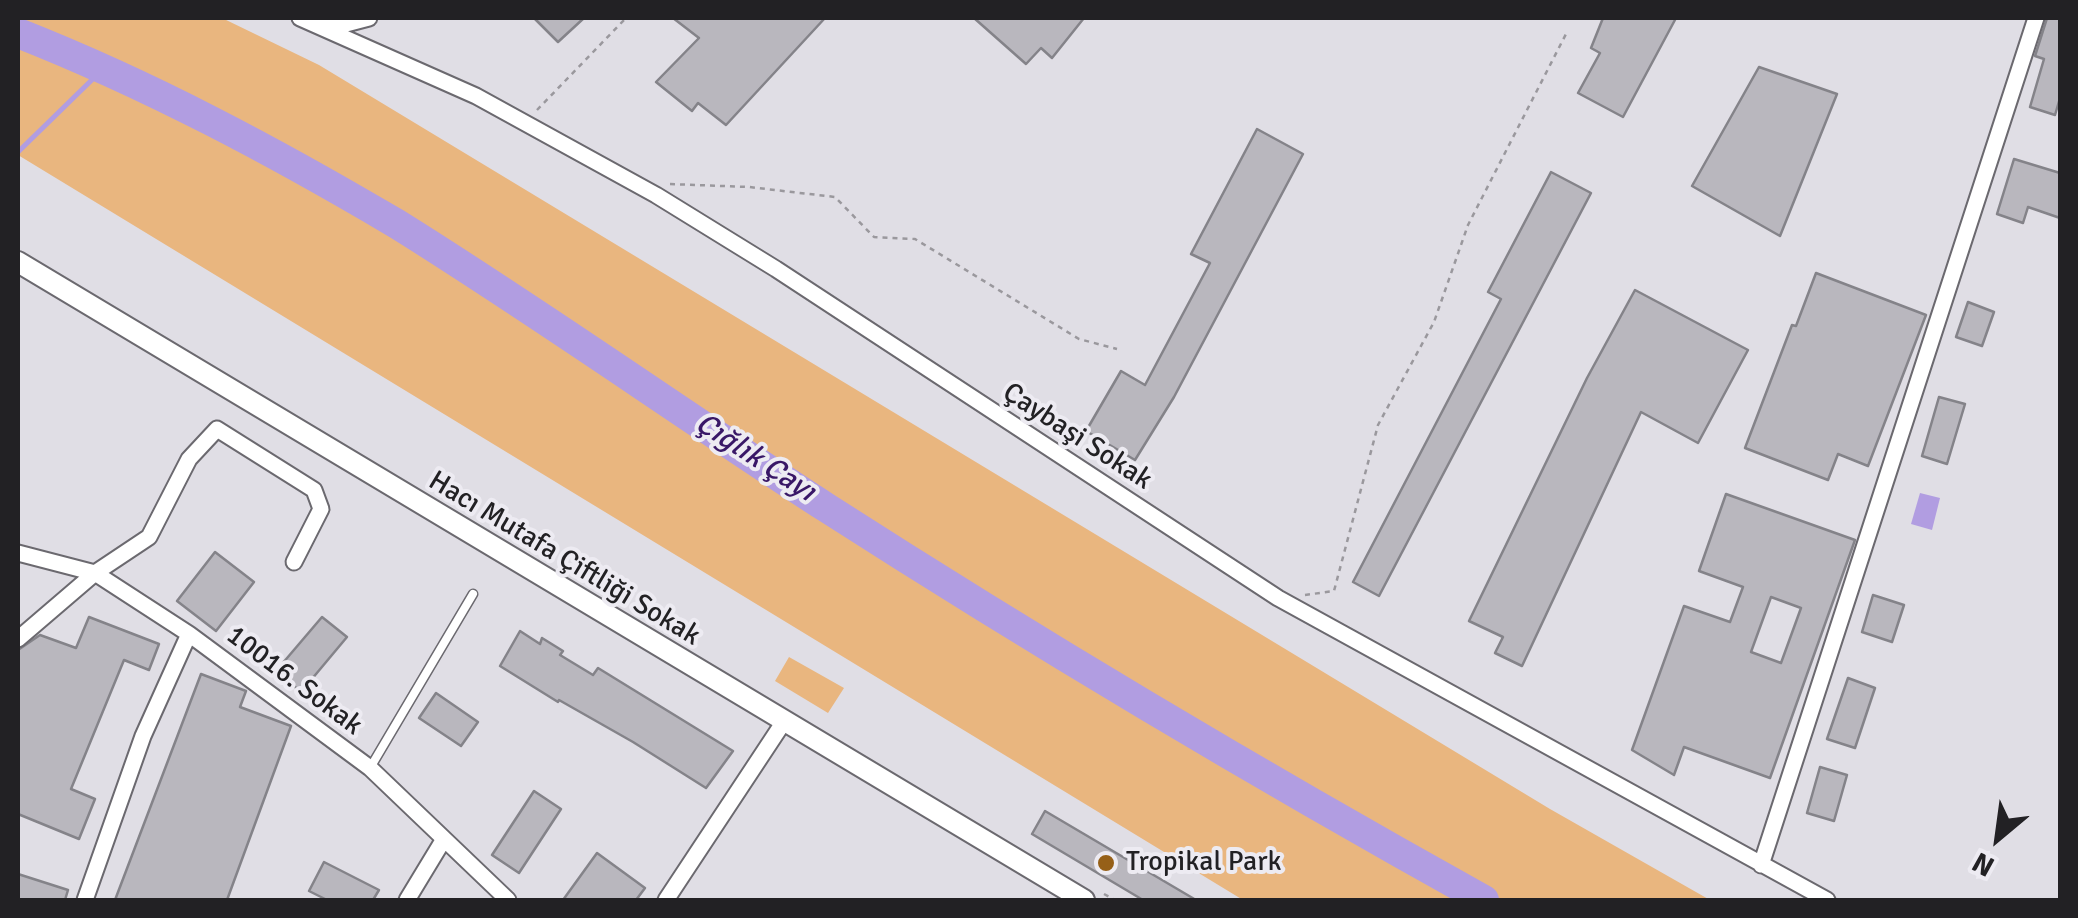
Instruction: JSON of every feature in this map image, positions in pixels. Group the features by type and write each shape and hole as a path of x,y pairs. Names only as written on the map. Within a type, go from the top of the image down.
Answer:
{"street":[{"name":"Çaybaşi Sokak","path":"300,18 327,23 476,96 656,195 776,269 1278,598 1827,900"},
{"path":"327,23 369,18"},
{"path":"1761,865 2036,18"},
{"name":"Hacı Mutafa Çiftliği Sokak","path":"18,262 1084,900"},
{"path":"18,639 95,574 149,537 190,459 217,429 314,490 321,509 294,562"},
{"name":"10016. Sokak","path":"18,554 95,574 189,634 370,768 508,900"},
{"path":"85,900 143,736 189,634"},
{"path":"666,900 783,723"},
{"path":"407,900 444,839"}],"lane":[{"path":"370,768 473,594"}],"path":[{"path":"526,122 626,18"},
{"path":"1278,598 1334,592 1378,425 1434,322 1468,225 1567,32"},
{"path":"656,195 667,184 750,187 836,197 874,236 915,239 1079,339 1117,349"}],"shaded area":[{"path":"18,18 222,18 319,65 1550,809 1710,900 1243,900 18,155"},
{"path":"1920,493 1940,498 1932,530 1911,524"},
{"path":"789,657 844,688 828,713 775,681"}],"building":[{"path":"534,18 584,18 558,42"},
{"path":"673,18 825,18 726,125 698,103 692,111 656,82 699,38"},
{"path":"974,18 1084,18 1052,58 1041,48 1026,64"},
{"path":"1603,18 1676,18 1623,117 1578,93 1600,53 1591,48"},
{"path":"2047,18 2060,18 2060,98 2055,115 2030,107 2044,59 2035,56"},
{"path":"1759,67 1837,94 1780,236 1692,186"},
{"path":"1257,129 1303,154 1174,397 1135,460 1086,431 1121,371 1145,385 1210,263 1191,254"},
{"path":"2014,159 2060,173 2060,218 2028,207 2023,223 1997,214"},
{"path":"1551,172 1591,193 1379,596 1353,582 1501,299 1488,292"},
{"path":"1816,273 1926,315 1868,466 1838,454 1828,480 1745,448"},
{"path":"1635,290 1748,350 1698,443 1641,412 1522,666 1495,653 1503,637 1469,621 1587,378"},
{"path":"1968,302 1994,312 1982,346 1956,337"},
{"path":"1939,397 1965,404 1947,464 1922,456"},
{"path":"1726,494 1855,540 1770,778 1684,747 1674,775 1632,750 1684,606 1730,622 1743,587 1699,571","holes":["1771,597 1801,608 1781,663 1751,652"]},
{"path":"215,552 254,582 216,631 177,601"},
{"path":"1873,595 1904,605 1892,642 1862,632"},
{"path":"89,617 159,644 149,670 124,660 71,789 95,799 79,839 18,814 18,650 40,635 76,648"},
{"path":"322,617 347,637 301,692 276,671"},
{"path":"520,631 540,644 542,638 563,651 560,655 593,675 598,668 733,751 706,788 500,666"},
{"path":"201,674 246,691 240,707 291,726 227,900 115,900"},
{"path":"1848,678 1875,688 1855,748 1827,739"},
{"path":"436,693 478,722 461,746 419,718"},
{"path":"1820,767 1847,775 1834,821 1807,813"},
{"path":"534,791 561,809 519,873 492,855"},
{"name":"Tropikal Park","path":"1045,811 1196,900 1143,900 1032,834"},
{"path":"597,853 645,888 636,900 563,900"},
{"path":"324,862 379,890 373,900 327,900 309,891"},
{"path":"18,874 68,890 65,900 18,900"}],"waterway":[{"name":"Çığlık Çayı","path":"18,33 211,121 397,224 827,508 989,610 1235,758 1484,900"},
{"path":"18,152 103,69"}],"place":[{"name":"Tropikal Park","path":"1106,863"}]}
